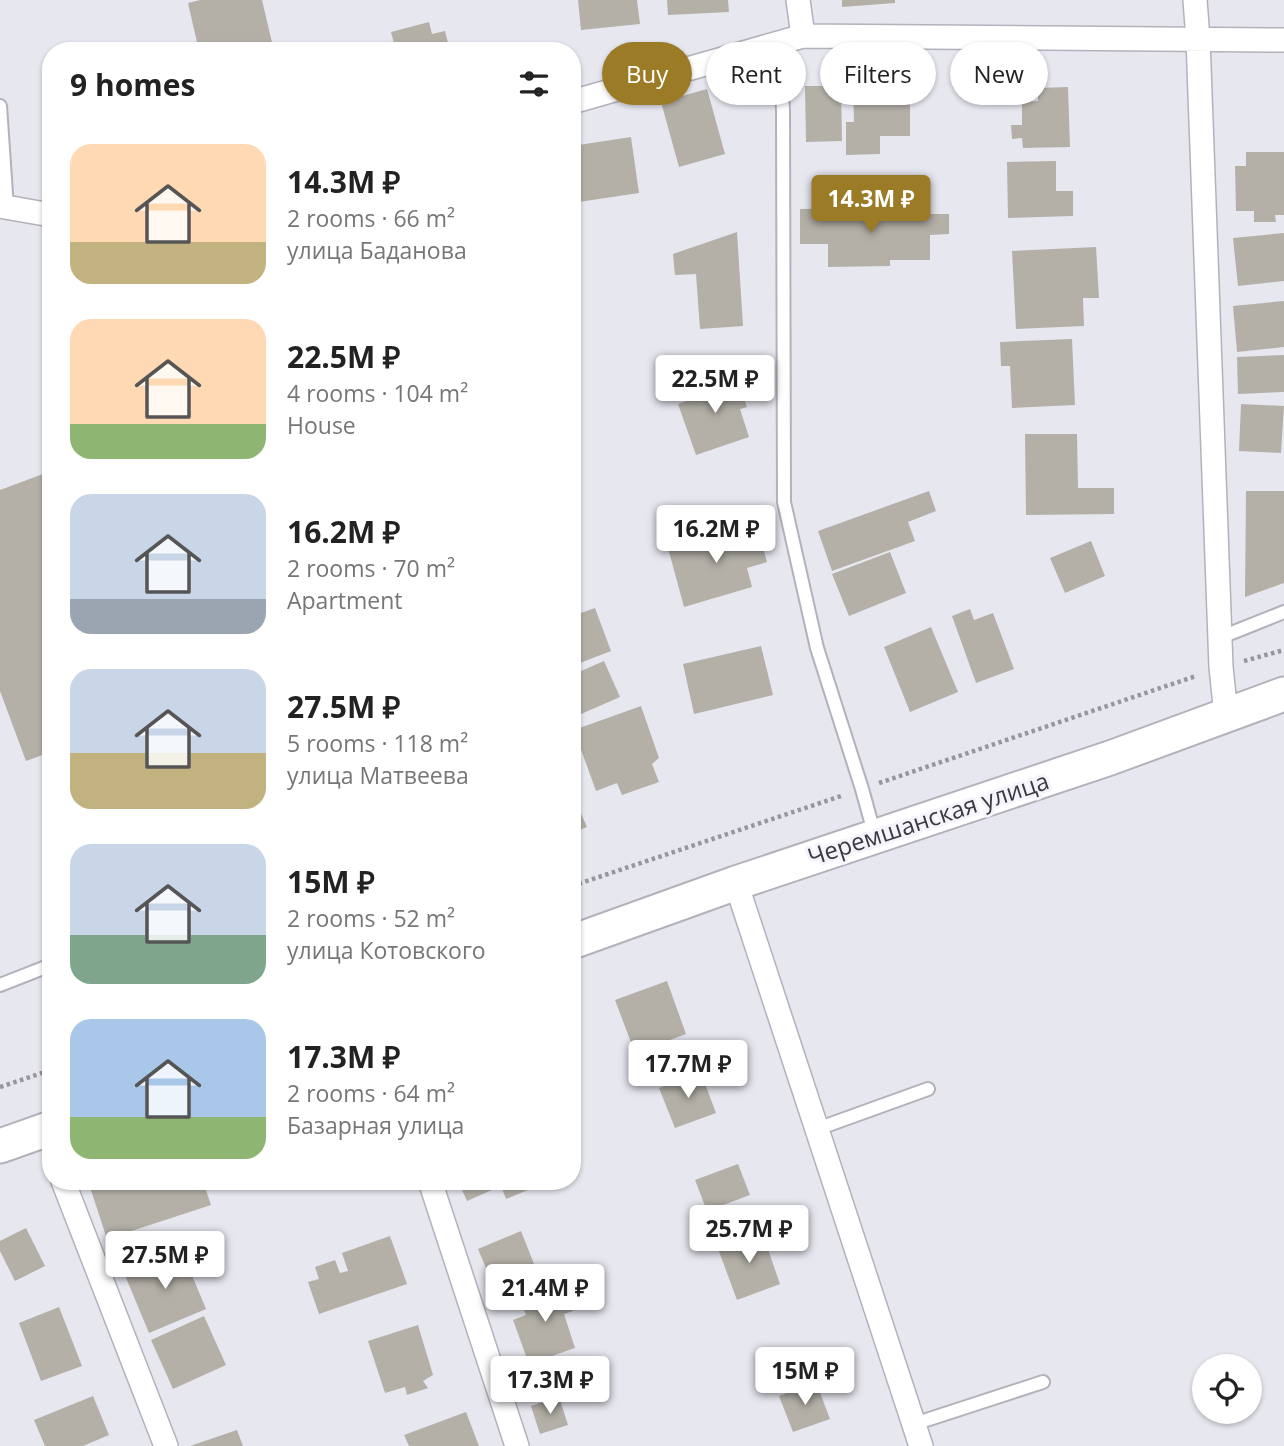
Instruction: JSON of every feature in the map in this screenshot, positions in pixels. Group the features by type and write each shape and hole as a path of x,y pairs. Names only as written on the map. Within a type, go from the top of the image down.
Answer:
{"main road":[{"name":"Черемшанская улица","path":"581,939 736,883 1110,758 1284,694"},
{"path":"0,1146 42,1137"}],"street":[{"path":"798,0 803,36"},
{"path":"1195,0 1219,638 1226,715"},
{"path":"581,99 803,36 1284,40"},
{"path":"3,207 42,214"},
{"path":"736,883 921,1446"},
{"path":"66,1190 166,1446"},
{"path":"433,1190 517,1446"}],"lane":[{"path":"803,36 784,52 781,69 783,502 817,648 875,836"},
{"path":"0,106 3,207"},
{"path":"1219,638 1284,612"},
{"path":"0,985 42,969"},
{"path":"817,1129 928,1089"},
{"path":"914,1424 1043,1382"}],"path":[{"path":"581,883 1221,667 1284,650"},
{"path":"0,1087 42,1073"}],"building":[{"path":"200,0 262,0 272,42 197,42 188,3"},
{"path":"578,0 637,0 640,24 581,30"},
{"path":"667,0 728,0 729,12 668,15"},
{"path":"842,0 895,0 895,3 842,7"},
{"path":"429,22 432,34 445,31 448,42 394,42 391,32"},
{"path":"806,86 820,86 820,105 841,105 842,141 806,142"},
{"path":"1068,87 1070,147 1023,148 1022,138 1012,139 1011,125 1022,125 1022,105 1048,105 1048,88"},
{"path":"706,89 706,105 711,105 725,154 679,167 662,105 692,105 692,93"},
{"path":"854,105 910,105 910,136 880,136 880,154 846,155 846,122 854,122"},
{"path":"631,137 639,193 581,202 581,145"},
{"path":"1246,152 1284,152 1284,215 1275,215 1276,222 1254,222 1254,211 1236,211 1235,166 1246,166"},
{"path":"1056,161 1056,191 1073,191 1073,216 1008,218 1007,162"},
{"path":"891,208 891,214 949,214 949,234 930,235 930,260 890,260 890,266 828,267 828,244 800,244 800,209"},
{"path":"737,232 743,326 700,329 696,274 675,275 673,254"},
{"path":"1284,233 1284,281 1238,286 1233,238"},
{"path":"1096,247 1099,298 1083,298 1084,326 1016,329 1012,251"},
{"path":"1284,301 1284,347 1237,352 1233,306"},
{"path":"1072,339 1075,405 1012,408 1010,366 1001,366 1000,342"},
{"path":"1284,355 1284,392 1238,394 1237,357"},
{"path":"715,375 719,384 737,378 747,407 740,409 749,437 696,455 678,404 696,398 692,384"},
{"path":"1241,404 1284,406 1281,453 1239,451"},
{"path":"1025,434 1077,434 1078,488 1114,488 1114,514 1026,515"},
{"path":"42,474 42,755 26,761 0,691 0,490"},
{"path":"929,491 936,511 908,522 915,541 832,571 818,531"},
{"path":"1246,491 1284,491 1284,583 1245,597"},
{"path":"731,530 733,537 758,530 767,562 747,568 752,587 684,607 668,548"},
{"path":"1091,541 1105,576 1065,593 1050,558"},
{"path":"890,552 906,593 849,616 832,574"},
{"path":"595,608 611,651 581,663 581,613"},
{"path":"970,609 974,620 993,613 1014,669 976,683 952,616"},
{"path":"931,627 958,692 910,712 884,647"},
{"path":"761,646 773,695 694,714 683,664"},
{"path":"604,661 620,697 581,714 581,671"},
{"path":"641,706 659,758 652,764 659,782 622,795 617,783 596,791 581,749 581,727"},
{"path":"581,813 587,827 581,829"},
{"path":"667,981 686,1034 635,1053 615,1000"},
{"path":"701,1073 716,1113 675,1128 659,1088"},
{"path":"738,1164 750,1195 707,1211 695,1180"},
{"path":"91,1190 206,1190 211,1205 107,1239"},
{"path":"462,1190 492,1190 467,1201"},
{"path":"503,1190 528,1190 506,1199"},
{"path":"26,1228 45,1266 15,1281 0,1251 0,1241"},
{"path":"761,1229 780,1284 737,1300 717,1246"},
{"path":"521,1231 538,1274 496,1292 478,1249"},
{"path":"390,1236 407,1284 319,1314 308,1282 319,1279 315,1267 335,1260 340,1273 348,1271 342,1253"},
{"path":"181,1249 206,1309 149,1333 124,1273"},
{"path":"563,1283 573,1311 564,1314 575,1348 529,1364 513,1320 526,1315 520,1299"},
{"path":"59,1307 82,1366 41,1381 19,1323"},
{"path":"204,1316 226,1365 173,1389 151,1340"},
{"path":"418,1325 433,1375 423,1381 428,1388 407,1395 405,1387 385,1393 368,1341"},
{"path":"816,1382 830,1419 793,1432 779,1396"},
{"path":"93,1396 109,1435 83,1446 45,1446 34,1420"},
{"path":"559,1397 568,1425 540,1434 531,1406"},
{"path":"466,1412 479,1446 409,1446 404,1435"},
{"path":"237,1430 243,1446 190,1446"}]}
